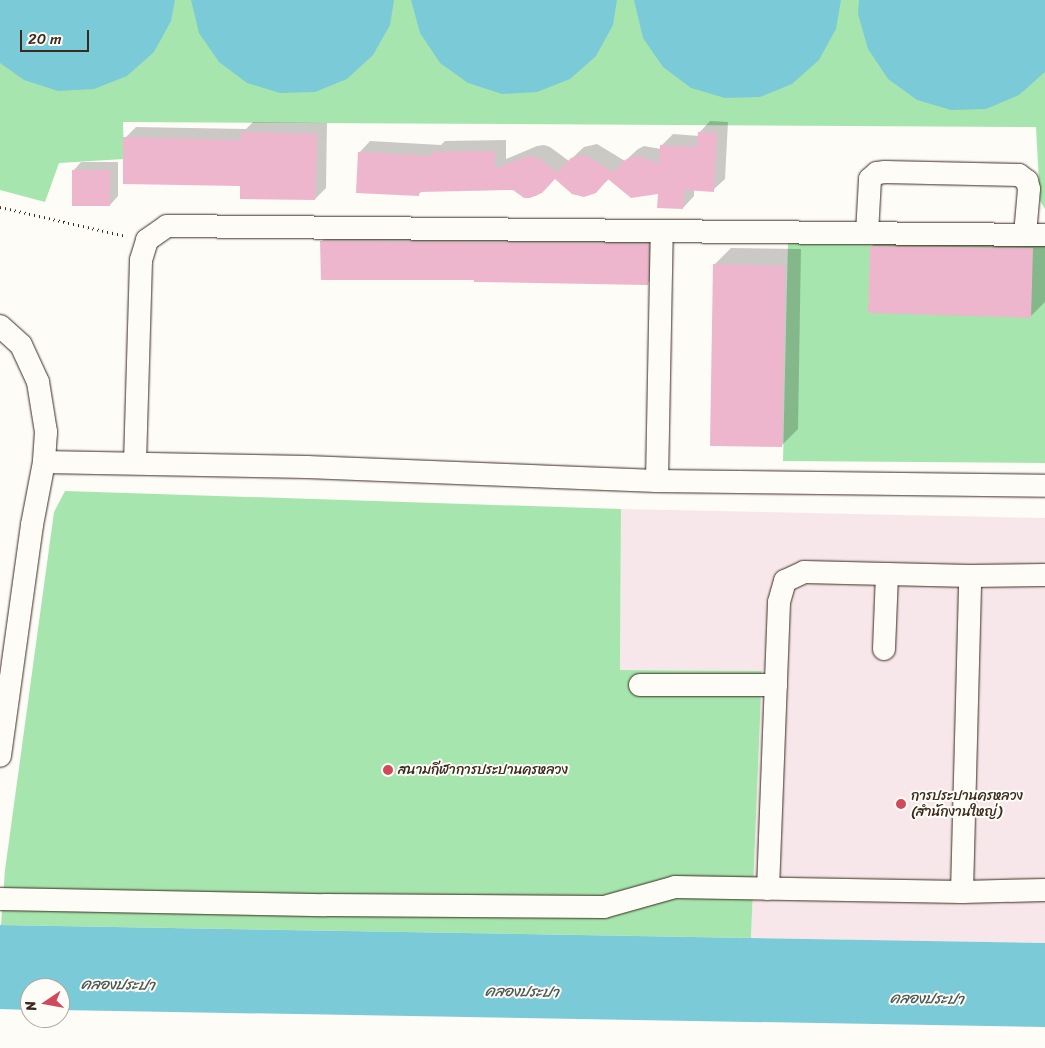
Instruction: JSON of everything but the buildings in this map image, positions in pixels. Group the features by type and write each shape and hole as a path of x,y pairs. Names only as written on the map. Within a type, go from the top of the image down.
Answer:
{"street":[{"path":"135,463 141,260 147,240 167,226 1035,235 1030,189 1027,182 1019,175 877,173 870,179 867,233"},
{"path":"657,481 662,231"},
{"path":"0,326 21,345 38,382 46,432 44,462 32,525 0,756"},
{"path":"44,462 307,467 657,481 1045,486"},
{"path":"768,889 779,602 785,581 804,572 970,576 1045,575"},
{"path":"884,650 887,574"},
{"path":"962,892 970,576"},
{"path":"640,684 776,685"},
{"path":"0,899 325,905 604,907 675,887 962,892 1045,890"}],"path":[{"path":"0,207 147,240"}],"shaded area":[{"name":"การประปานครหลวง (สำนักงานใหญ่)","path":"621,509 1045,518 1045,943 751,938 762,671 620,670"}],"green space":[{"path":"0,0 1045,0 1045,209 1040,201 1036,127 123,122 124,159 59,163 45,202 0,190"},
{"path":"788,241 1045,244 1045,463 783,461"},
{"name":"สนามกีฬาการประปานครหลวง","path":"65,491 621,509 620,670 762,671 751,938 1,925 5,870 54,512"}],"water":[{"path":"0,0 175,0 171,21 154,52 127,76 94,89 58,91 24,80 0,63"},
{"path":"191,0 394,0 390,25 373,55 347,79 315,92 280,93 247,83 219,62 199,33"},
{"path":"411,0 617,0 613,25 596,56 570,79 537,92 502,94 468,83 440,63 420,33"},
{"path":"634,0 841,0 836,29 819,60 792,84 760,97 725,98 691,88 663,67 643,38"},
{"path":"859,0 1045,0 1045,72 1019,95 986,109 951,110 917,100 888,79 868,49 858,14"},
{"name":"คลองประปา","path":"0,925 1045,943 1045,1027 70,1010 70,978 20,978 20,1010 0,1009"}],"place":[{"name":"สนามกีฬาการประปานครหลวง","path":"388,770"},
{"name":"การประปานครหลวง (สำนักงานใหญ่)","path":"901,804"}]}
